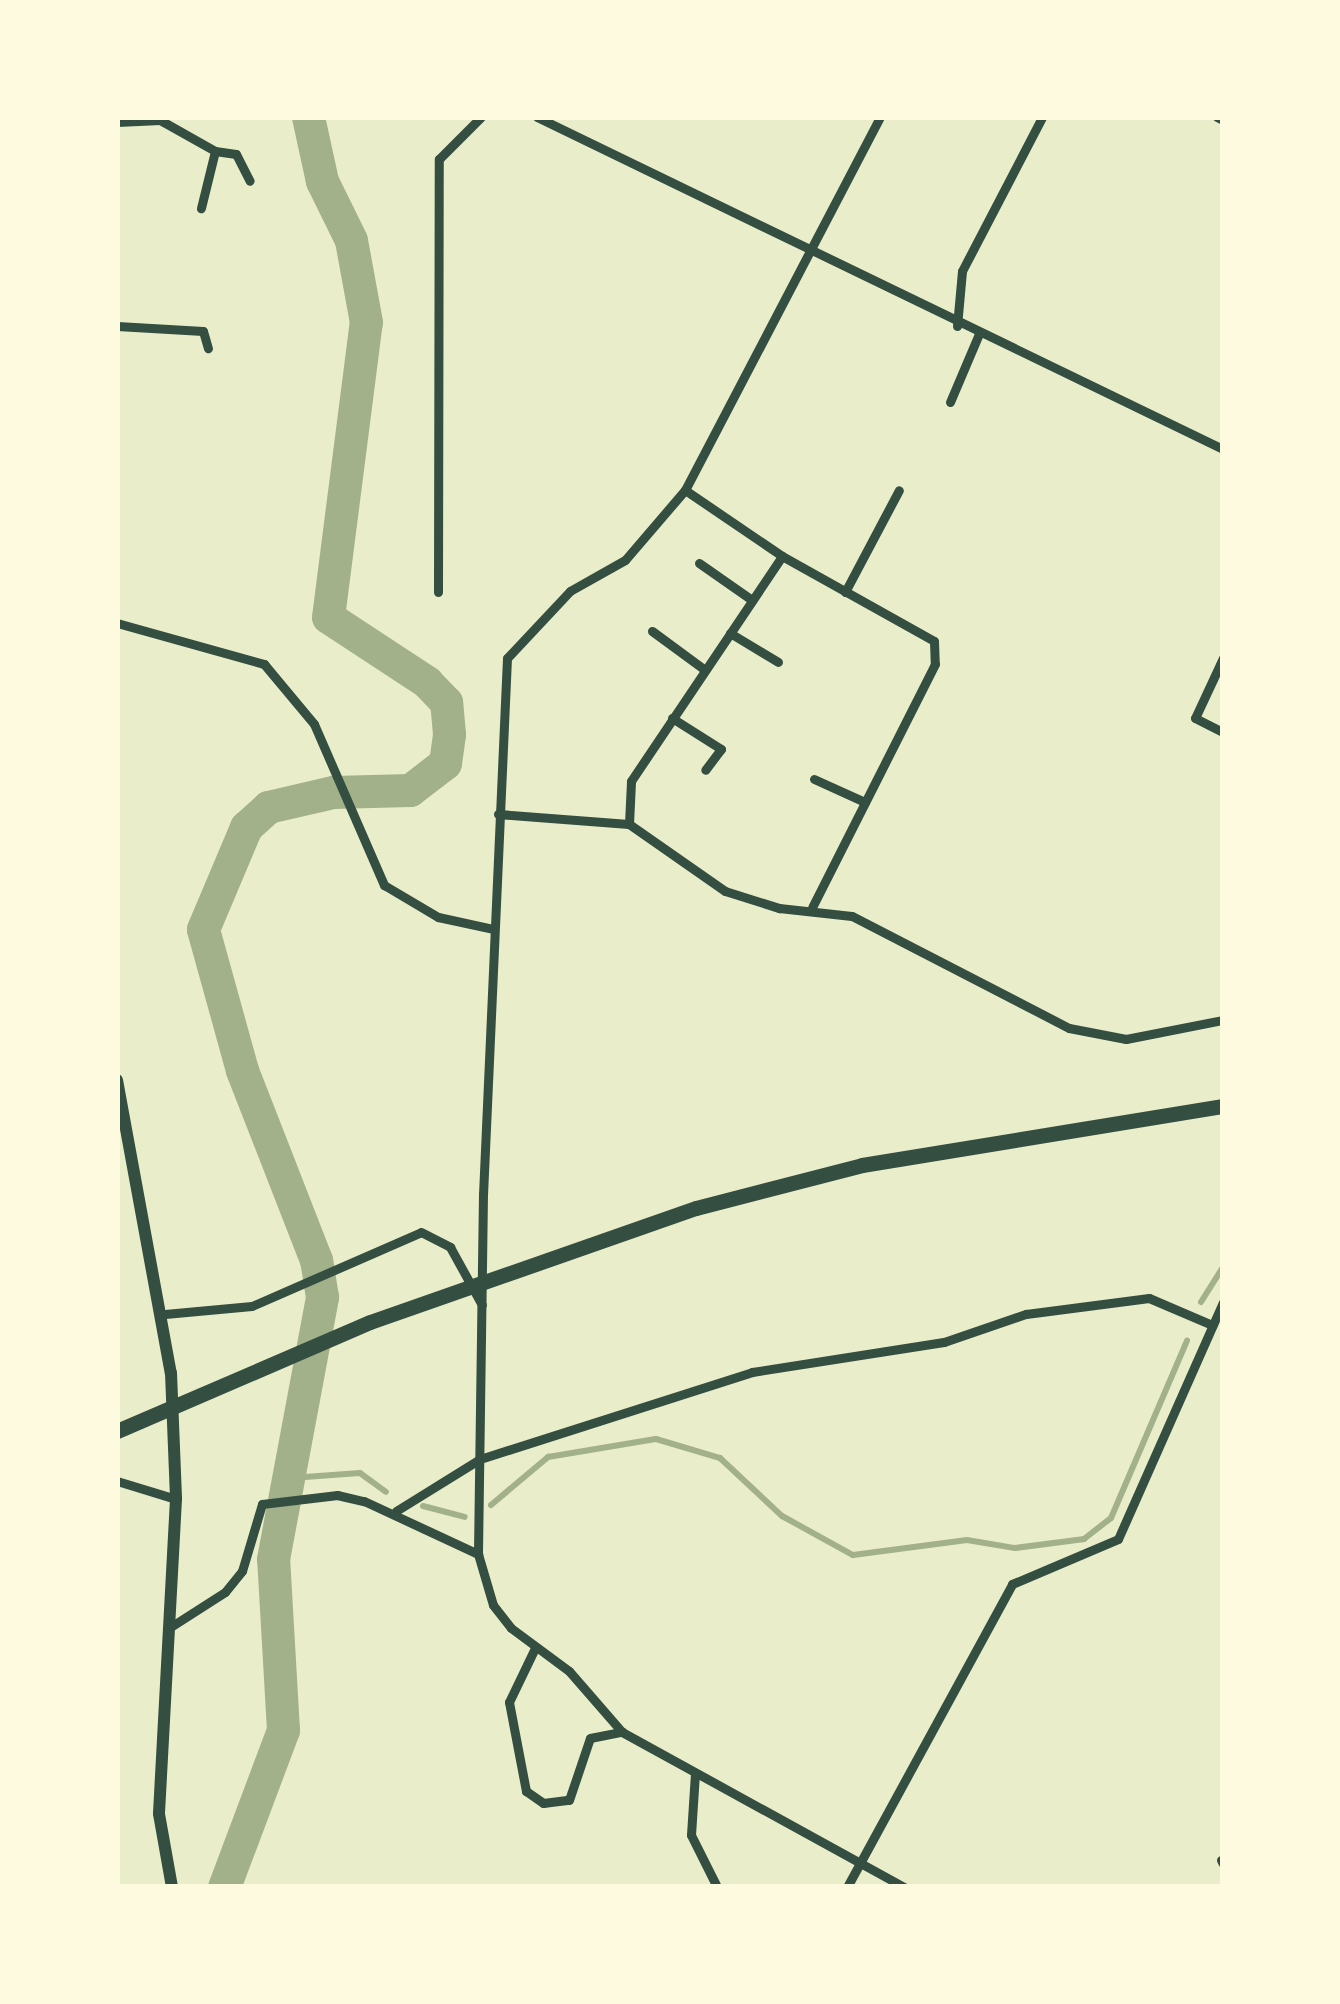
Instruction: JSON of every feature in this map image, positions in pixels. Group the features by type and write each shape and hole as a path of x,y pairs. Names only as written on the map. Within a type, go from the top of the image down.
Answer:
{"highway":[{"path":"117,1431 332,1337 595,1241 862,1165 1223,1106"}],"main road":[{"path":"117,1080 165,1314 176,1499 159,1814 172,1887"}],"street":[{"path":"438,592 439,159 481,117"},
{"path":"539,117 957,326 1223,449"},
{"path":"880,117 685,490 625,560 570,591 512,648 503,680 478,1554 494,1605 536,1648 569,1671 622,1732 904,1887"},
{"path":"957,326 962,271 1042,117"},
{"path":"117,122 160,120 215,151 236,154 250,181"},
{"path":"202,208 215,151"},
{"path":"117,326 203,331 208,348"},
{"path":"950,402 978,336"},
{"path":"685,490 782,556 934,641 935,664 812,908"},
{"path":"845,592 899,490"},
{"path":"629,824 631,781 782,556"},
{"path":"700,563 752,600"},
{"path":"117,623 264,664 298,699 339,775 374,870 395,897 463,926 493,929"},
{"path":"652,631 705,670"},
{"path":"730,633 778,662"},
{"path":"1223,658 1195,718 1223,732"},
{"path":"672,718 721,748 705,770"},
{"path":"814,779 865,802"},
{"path":"498,814 629,824 725,891 779,908 852,916 1070,1028 1126,1039 1223,1020"},
{"path":"165,1314 252,1306 404,1234 433,1234 450,1246 484,1309"},
{"path":"396,1510 480,1459 752,1372 944,1342 1027,1314 1148,1298 1212,1325"},
{"path":"847,1887 1012,1584 1118,1540 1223,1302"},
{"path":"117,1481 176,1499"},
{"path":"172,1626 225,1592 253,1547 262,1504 298,1504 337,1495 396,1510 478,1554"},
{"path":"536,1648 509,1702 526,1791 543,1803 568,1800 590,1738 622,1732"},
{"path":"695,1773 691,1835 717,1887"}],"waterway":[{"path":"224,1887 283,1730 273,1559 322,1297 316,1260 242,1070 203,929 246,827 268,807 333,792 410,790 445,763 449,734 446,702 427,682 328,617 366,322 351,240 322,181 308,117"},
{"path":"1201,1302 1223,1267"},
{"path":"491,1505 548,1457 656,1439 720,1458 782,1516 853,1555 967,1540 1015,1548 1084,1539 1111,1518 1187,1341"},
{"path":"291,1478 360,1473 386,1492"},
{"path":"423,1506 465,1517"}]}
